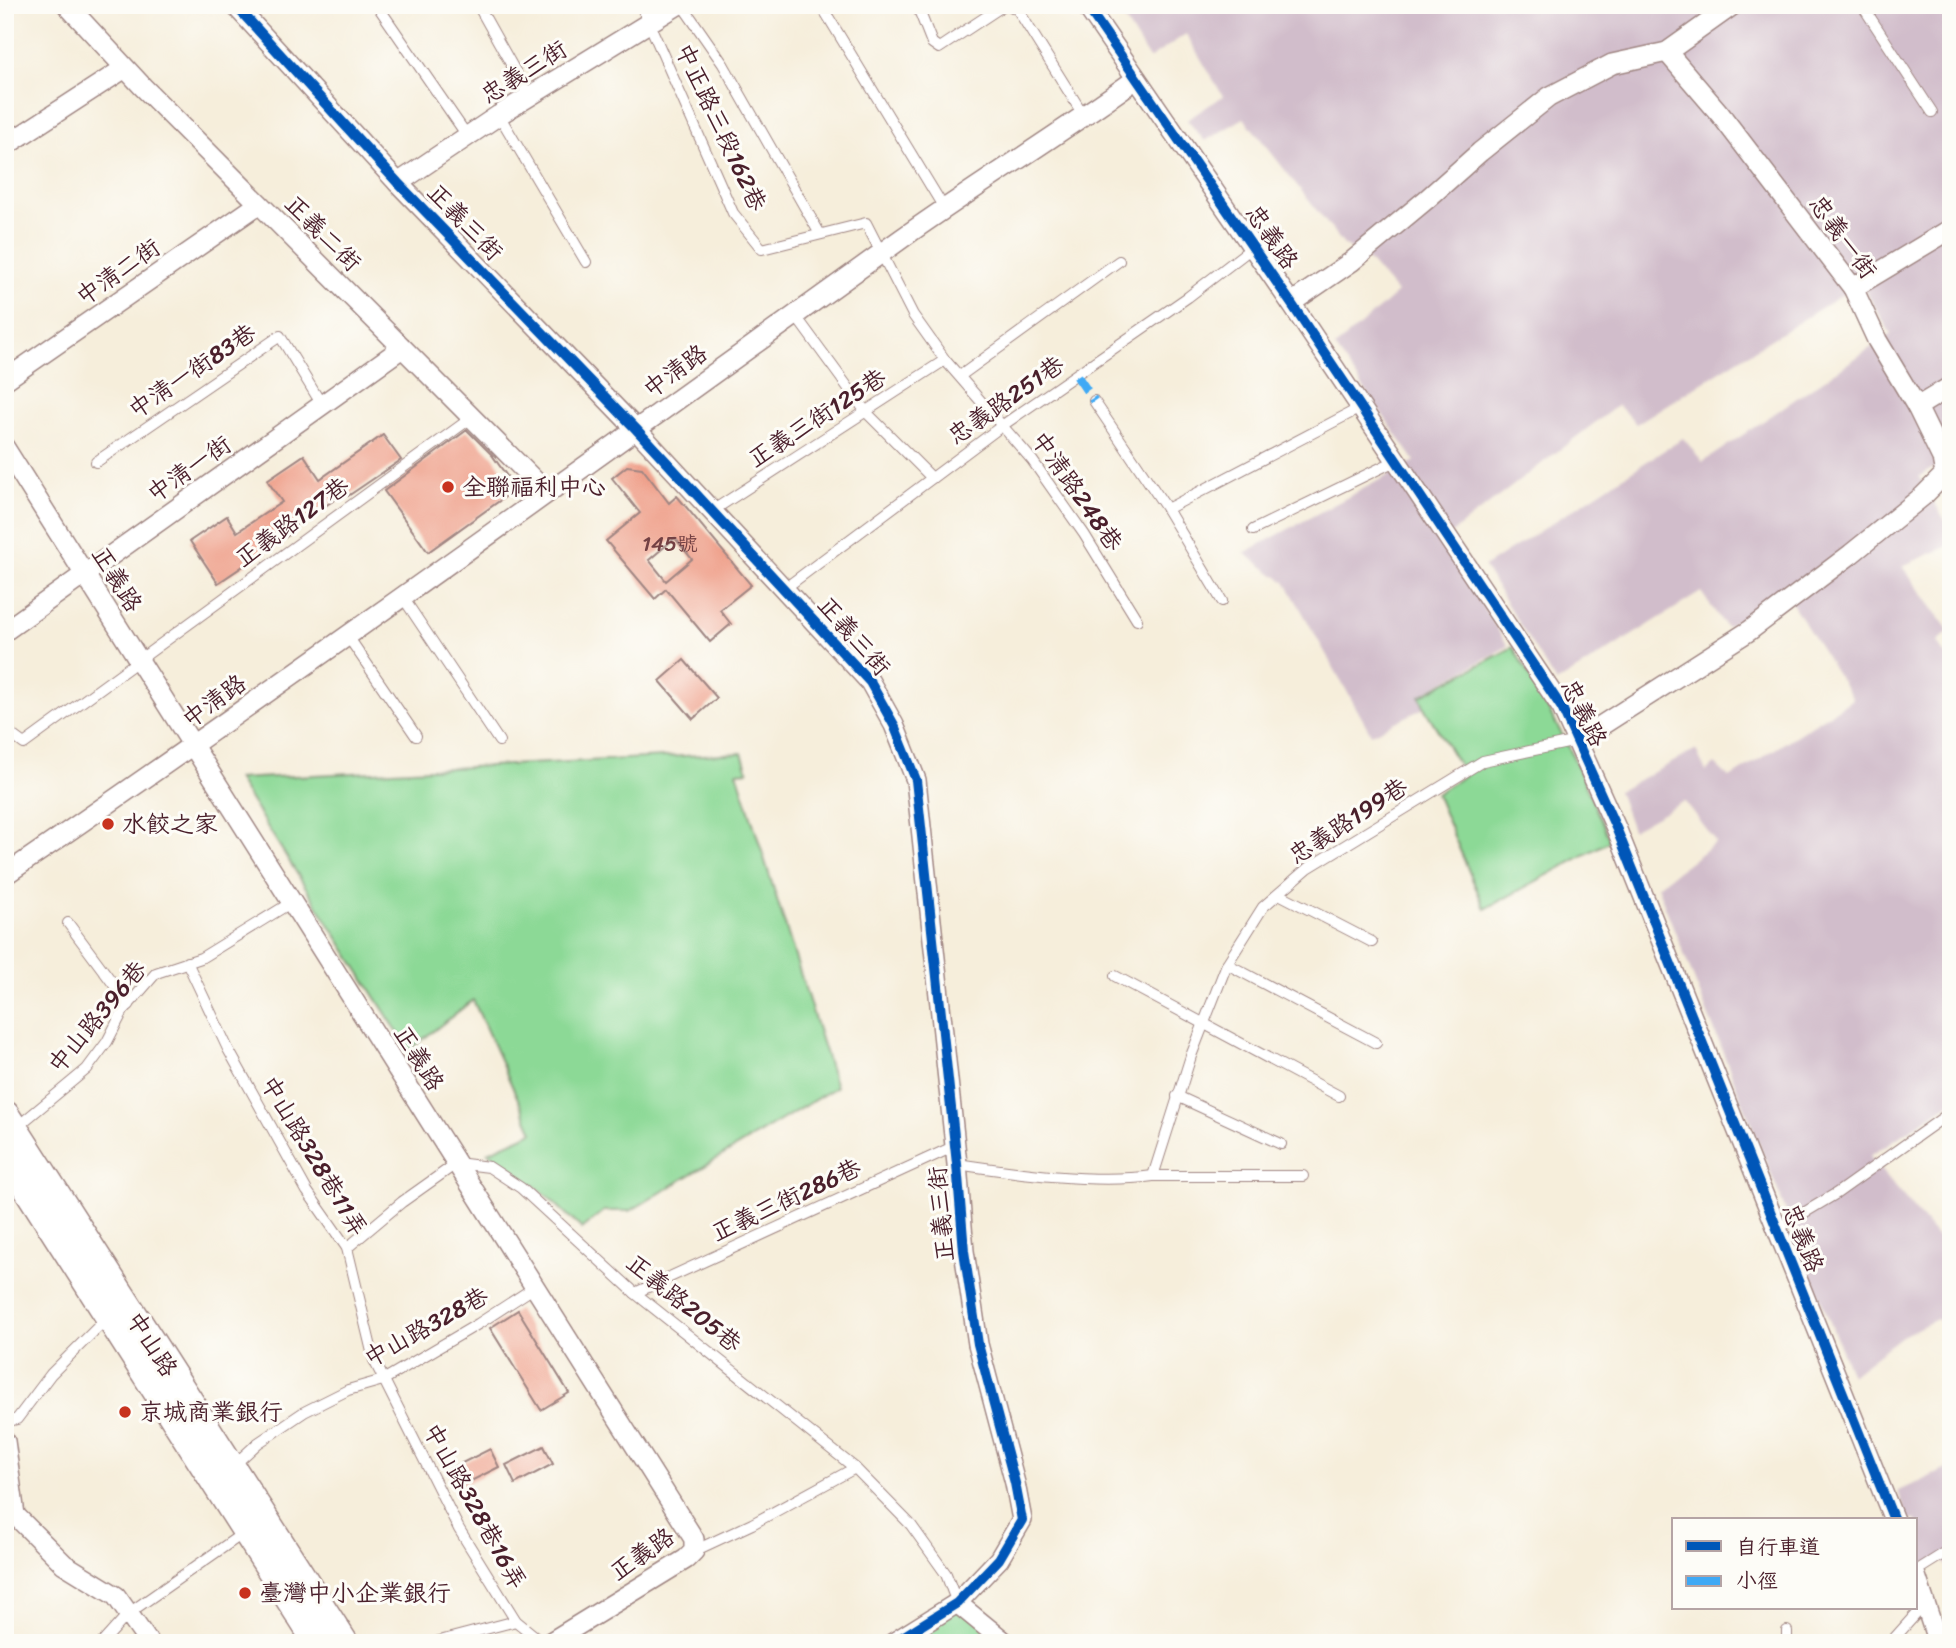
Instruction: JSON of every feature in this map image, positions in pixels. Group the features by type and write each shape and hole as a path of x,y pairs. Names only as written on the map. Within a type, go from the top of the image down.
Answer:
{"main road":[{"name":"中山路","path":"8,1132 110,1315 318,1643"},
{"name":"中山路","path":"8,1132 344,1643"}],"street":[{"name":"正義二街","path":"67,5 125,68 547,493"},
{"name":"正義三街","path":"235,5 398,183 636,429 870,682 894,725 916,780 964,1251 978,1344 1015,1483 1022,1520 999,1559 957,1603 893,1643"},
{"name":"忠義三街","path":"398,183 499,115 680,5"},
{"name":"忠義路","path":"1086,5 1254,247 1552,693 1617,830 1893,1518"},
{"path":"1291,303 1351,262 1549,97 1612,64 1667,52 1733,5"},
{"name":"忠義一街","path":"1577,741 1749,631 1861,546 1948,472 1917,407 1877,340 1853,288 1720,114 1667,52"},
{"path":"5,146 125,68"},
{"name":"中清路","path":"5,875 193,746 944,208 1084,117 1136,79"},
{"name":"中清二街","path":"5,380 259,204"},
{"path":"1853,288 1951,229"},
{"name":"中清一街","path":"6,629 402,348"},
{"path":"1917,407 1951,386"},
{"name":"正義路","path":"5,448 694,1539 694,1551 686,1559 549,1643"},
{"path":"5,1441 15,1515 64,1564 116,1597 149,1643"},
{"path":"1918,1581 1938,1643"},
{"path":"957,1603 1006,1643"}],"lane":[{"path":"377,5 468,137"},
{"path":"478,5 530,97"},
{"name":"中正路三段162巷","path":"641,5 733,213 762,248 866,223 880,254"},
{"path":"680,5 723,64 820,234"},
{"path":"821,5 944,208"},
{"path":"917,5 932,43 939,48 1004,5"},
{"path":"1009,5 1018,10 1084,117"},
{"path":"1862,5 1933,111"},
{"path":"499,115 586,262"},
{"name":"忠義路251巷","path":"784,589 1003,425 1188,297 1254,247"},
{"name":"中清路248巷","path":"880,254 913,315 945,360 1032,460 1084,534 1137,620"},
{"path":"960,376 1119,261"},
{"path":"795,315 866,412 932,478"},
{"name":"中清一街83巷","path":"96,462 280,336 322,405"},
{"name":"正義三街125巷","path":"712,511 945,360"},
{"path":"1094,401 1167,509 1222,601"},
{"path":"1167,509 1360,408"},
{"name":"正義路127巷","path":"5,730 23,744 471,418"},
{"path":"1252,530 1395,461"},
{"path":"402,596 499,741"},
{"path":"347,635 416,736"},
{"name":"忠義路199巷","path":"1153,1176 1177,1096 1227,964 1264,907 1308,868 1483,761 1577,741"},
{"path":"1279,894 1371,942"},
{"name":"中山路396巷","path":"8,1132 87,1069 129,1005 156,973 201,958 292,902"},
{"path":"68,923 129,1005"},
{"name":"中山路328巷11弄","path":"187,962 228,1049 307,1191 347,1248 374,1360 383,1380"},
{"path":"1227,964 1376,1043"},
{"path":"1115,976 1339,1096"},
{"path":"1177,1096 1281,1144"},
{"path":"1777,1229 1837,1193 1951,1112"},
{"path":"956,1155 1027,1175 1134,1178 1303,1176"},
{"name":"正義三街286巷","path":"635,1293 956,1155"},
{"path":"347,1248 402,1202 457,1163"},
{"name":"正義路205巷","path":"457,1163 489,1167 521,1188 635,1293 855,1468 911,1525 946,1574 957,1603"},
{"name":"中山路328巷","path":"231,1468 258,1443 304,1412 348,1390 383,1380 478,1325 535,1287"},
{"path":"5,1422 17,1419 51,1374 110,1315"},
{"name":"中山路328巷16弄","path":"383,1380 459,1529 516,1621 543,1643"},
{"path":"694,1551 752,1524 855,1468"},
{"path":"102,1643 129,1613 247,1531"},
{"path":"1918,1573 1951,1549"},
{"path":"1890,1643 1925,1604"},
{"path":"432,1643 516,1621"}],"shaded area":[{"path":"1133,5 1951,5 1951,457 1919,477 1951,530 1951,545 1902,566 1949,631 1937,643 1951,662 1951,1102 1870,1156 1951,1254 1951,1332 1937,1319 1902,1336 1851,1375 1657,886 1716,842 1684,801 1632,830 1618,791 1696,750 1706,772 1715,764 1730,778 1853,699 1784,591 1726,627 1701,592 1556,683 1484,567 1683,438 1703,462 1891,334 1861,283 1636,424 1618,405 1441,541 1508,646 1420,695 1424,708 1371,734 1286,583 1244,553 1415,461 1335,347 1397,293 1371,263 1344,245 1244,118 1205,141 1187,120 1223,96 1186,34 1149,59 1121,14"},
{"path":"1951,1467 1951,1570 1939,1558 1926,1570 1918,1547 1918,1518 1908,1518 1898,1491"}],"green space":[{"path":"1513,647 1568,745 1610,841 1485,909 1436,794 1465,775 1420,696"},
{"path":"742,753 748,771 737,772 836,1087 630,1211 604,1211 582,1229 544,1193 488,1152 533,1132 473,1000 409,1050 237,779"},
{"path":"957,1603 1006,1643 894,1643"}],"building":[{"name":"全聯福利中心","path":"467,430 492,455 516,489 428,552 384,491"},
{"path":"383,435 401,460 348,496 345,493 290,529 292,533 218,583 190,541 227,516 237,532 282,502 267,480 304,455 320,479"},
{"path":"627,466 642,468 669,503 677,496 751,585 720,610 731,624 710,642 666,589 655,599 606,541 640,513 612,478","holes":["675,538 692,559 666,581 649,560"]},
{"path":"684,660 717,698 693,719 660,681"},
{"path":"518,1310 569,1393 541,1410 490,1328"},
{"path":"544,1446 553,1464 515,1484 506,1465"},
{"path":"490,1449 499,1467 459,1487 450,1469"}],"marked path":[{"path":"1077,376 1094,401"}],"cycle path":[{"path":"235,5 398,183 636,429 870,682 894,725 916,780 964,1251 978,1344 1015,1483 1022,1520 999,1559 957,1603 893,1643"},
{"path":"1086,5 1291,303 1562,708 1617,830 1893,1518"}],"place":[{"name":"全聯福利中心","path":"448,487"},
{"name":"水餃之家","path":"108,824"},
{"name":"京城商業銀行","path":"125,1412"},
{"name":"臺灣中小企業銀行","path":"245,1593"}]}
